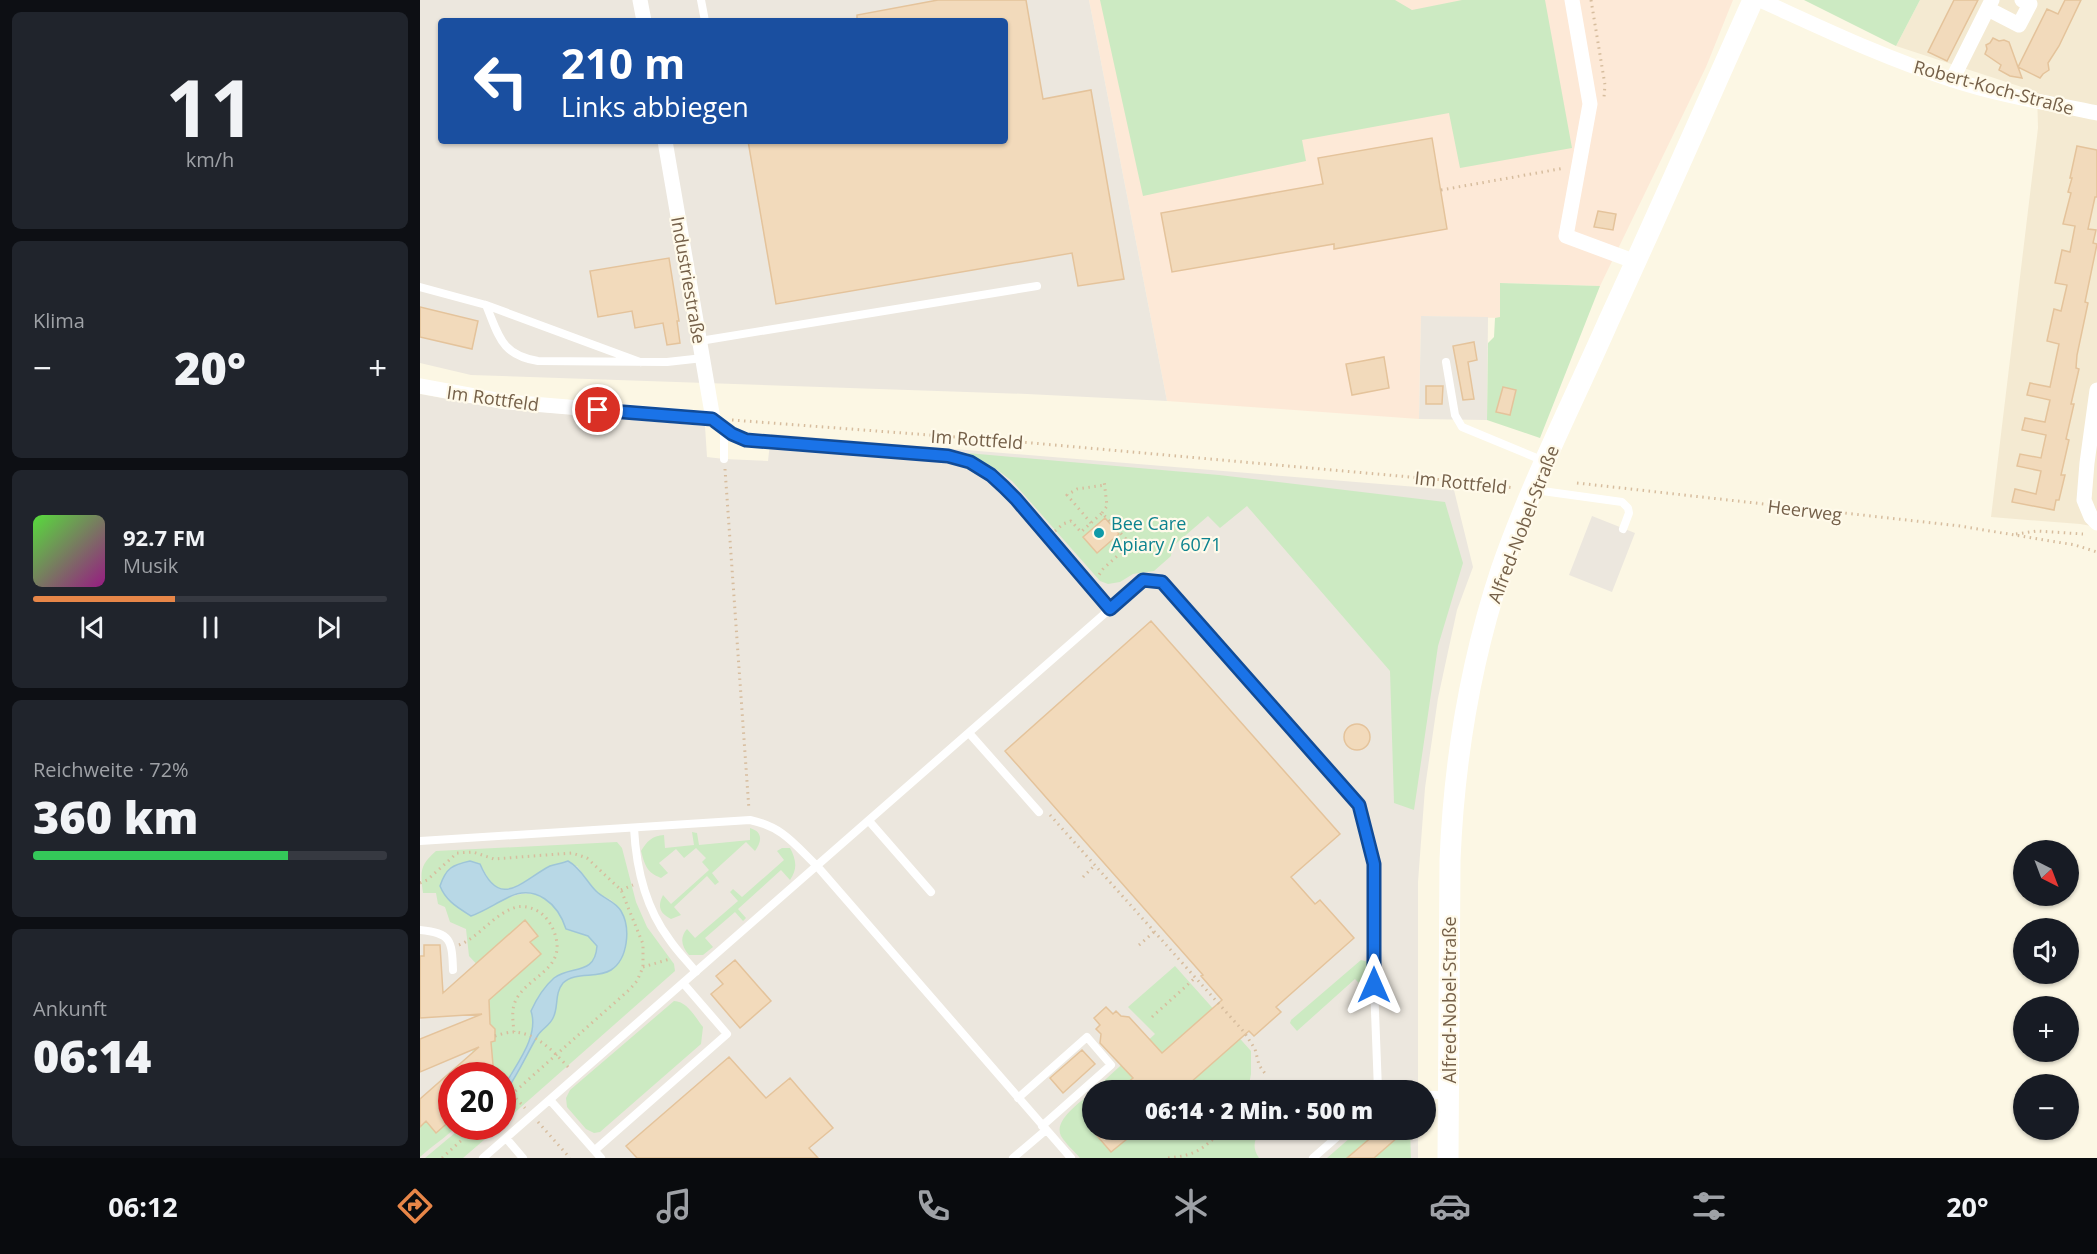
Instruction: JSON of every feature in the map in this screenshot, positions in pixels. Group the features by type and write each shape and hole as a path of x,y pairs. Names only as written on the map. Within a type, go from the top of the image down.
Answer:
{"street":[{"path":"640,0 643,18"},
{"path":"1572,0 1590,104 1566,236 1636,262"},
{"name":"Alfred-Nobel-Straße","path":"1448,1158 1450,860 1456,768 1487,615 1502,569 1534,488 1753,0"},
{"name":"Robert-Koch-Straße","path":"1760,0 1908,65 1952,80 2009,95 2097,113"},
{"path":"1952,80 1990,5 2019,25 2030,4 2022,0"},
{"name":"Industriestraße","path":"666,144 703,358 718,424"},
{"name":"Im Rottfeld","path":"420,386 507,402 718,424"},
{"path":"2096,523 2084,500 2097,390"}],"lane":[{"path":"701,0 704,18"},
{"path":"700,341 1037,286"},
{"path":"420,287 486,306 640,362"},
{"path":"486,306 497,333 509,351 523,358 538,361 640,362 703,358"},
{"path":"1446,362 1455,415 1462,427 1546,462"},
{"path":"718,424 724,459"},
{"path":"718,424 746,440 948,456 970,462 991,475 1016,499 1110,609"},
{"path":"1534,488 1622,502 1628,508 1629,513 1623,529"},
{"path":"516,1129 1143,580 1162,582 1359,805 1374,864 1374,985 1378,1080"},
{"path":"969,733 1039,812"},
{"path":"420,841 750,820 767,824 785,834 817,866 1071,1158"},
{"path":"869,821 931,892"},
{"path":"634,828 635,850 651,908 668,938 696,972"},
{"path":"420,930 437,932 448,938 452,948 453,970"},
{"path":"595,1150 727,1034 683,983"},
{"path":"1013,1158 1111,1065 1087,1037 1018,1098"},
{"path":"1436,1095 1448,1095"},
{"path":"550,1100 601,1158"},
{"path":"483,1158 504,1140"},
{"path":"508,1140 523,1158"},
{"path":"1312,1158 1333,1140"}],"path":[{"path":"1441,190 1579,166"},
{"name":"Im Rottfeld","path":"718,424 1022,442 1477,483 1510,489 1534,488"},
{"path":"724,459 750,820"},
{"path":"1048,537 1067,521 1073,523 1081,532 1091,523 1102,513 1107,506 1105,482 1077,489 1066,495 1091,523"},
{"name":"Heerweg","path":"1567,483 1960,526 2075,545 2097,552"},
{"path":"1092,588 1103,569 1128,544 1127,540 1102,513"},
{"path":"2011,535 2037,531 2084,534"},
{"path":"1039,812 1048,812 1244,1032 1255,1049 1259,1065 1266,1075"},
{"path":"420,883 427,880 457,853 473,852 494,859 572,853 587,858 624,896 643,944 643,967 630,989 516,1090"},
{"path":"1083,877 1095,865"},
{"path":"452,948 471,940 507,910 520,906 541,913 548,921 557,941 556,952 548,969 524,988 516,998 513,1008 514,1032"},
{"path":"1139,945 1154,932"},
{"path":"643,967 681,955"},
{"path":"1152,1017 1195,978"},
{"path":"495,1036 514,1032 538,1040 576,1076"},
{"path":"516,1098 570,1158"},
{"path":"442,1158 462,1140"},
{"path":"1168,1158 1187,1157 1200,1151 1212,1140"}],"shaded area":[{"path":"420,0 1089,0 1167,401 471,375 420,363"},
{"path":"1089,0 1733,0 1706,67 1600,286 1500,283 1500,318 1421,316 1419,419 1167,401"},
{"path":"1920,0 2097,0 2097,527 1991,517 2038,128 2037,92 1896,46"},
{"path":"1421,316 1488,317 1487,420 1419,419"},
{"path":"420,394 497,408 705,426 707,457 724,459 768,461 771,434 1454,490 1473,567 1457,610 1438,698 1425,788 1418,882 1418,1080 1082,1080 1082,1140 1418,1140 1418,1158 420,1158"},
{"path":"1592,516 1635,533 1612,592 1569,575"}],"green space":[{"path":"1100,0 1395,0 1412,10 1462,0 1545,0 1572,148 1460,168 1449,113 1302,140 1306,161 1143,196"},
{"path":"1804,0 1920,0 1896,46"},
{"path":"1500,283 1600,286 1540,438 1487,420 1488,343 1494,337 1495,318 1500,317"},
{"path":"967,453 1219,475 1445,502 1463,563 1438,646 1414,810 1394,803 1390,671 1247,506 1220,528 1208,516 1172,547 1171,556 1154,571 1133,574 1120,582 1108,584 1100,581 1012,481"},
{"path":"750,828 760,837 755,851 746,842 712,873 719,882 715,885 707,876 674,907 681,915 671,919 664,914 660,906 663,895 671,904 709,870 702,862 706,858 696,848 684,858 676,849 659,863 668,873 661,878 656,876 647,868 641,851 648,842 664,835 665,848 694,845 692,832 697,833 699,845 750,840"},
{"path":"617,842 622,848 636,902 647,927 674,964 675,971 516,1112 516,1073 540,1032 554,1017 557,992 563,983 569,978 583,976 624,951 626,933 621,911 611,900 597,893 577,866 551,866 515,887 502,890 492,885 480,864 470,861 497,903 520,894 539,895 555,907 566,929 588,936 597,946 592,962 580,969 559,975 543,990 531,1011 534,1024 532,1035 516,1068 516,1062 471,1062 482,970 469,956 466,929 450,922 445,907 438,904 436,893 423,893 422,869 436,851"},
{"path":"790,848 795,860 794,872 790,880 781,870 738,909 746,918 743,921 735,912 705,938 713,947 703,955 689,955 682,942 687,929 695,938 738,901 730,892 733,889 742,897 784,860 777,851"},
{"path":"1361,960 1368,962 1367,978 1362,986 1355,979 1297,1031 1290,1023 1291,1020"},
{"path":"1175,966 1251,1051 1250,1080 1105,1080 1155,1034 1128,1007"},
{"path":"674,1001 687,1007 703,1027 701,1044 600,1132 594,1133 586,1129 567,1107 566,1098 570,1090"},
{"path":"1082,1101 1082,1140 1256,1140 1255,1151 1259,1158 1080,1158 1061,1136 1061,1124 1069,1112"},
{"path":"438,1102 438,1140 441,1140 420,1157 420,1122"},
{"path":"446,1140 484,1140 463,1158 425,1158"},
{"path":"1348,1140 1410,1140 1411,1158 1327,1158"}],"water":[{"path":"470,861 480,864 495,886 503,889 512,888 550,866 568,861 580,871 596,891 619,908 624,918 626,943 617,965 605,973 574,977 563,983 558,992 553,1018 538,1035 516,1075 516,1067 531,1035 533,1019 531,1011 538,998 554,978 592,962 597,946 588,936 566,929 552,904 537,895 528,893 509,897 471,916 449,900 440,886 450,868"}],"building":[{"path":"938,0 1026,0 1043,99 1091,90 1124,279 1078,286 1072,253 776,304 749,144 1008,144 1008,18 857,18 857,15"},
{"path":"1954,0 1978,0 1947,61 1928,52"},
{"path":"2065,0 2081,0 2059,46 2048,63 2049,70 2040,78 2018,67 2047,9 2058,14"},
{"path":"1993,38 2009,42 2022,78 2010,76 1999,70 2001,65 1985,54 1986,45"},
{"path":"1432,138 1447,229 1334,249 1334,244 1172,272 1161,213 1323,184 1318,158"},
{"path":"2077,146 2097,150 2097,197 2095,197 2088,229 2096,230 2093,243 2097,244 2077,355 2076,368 2079,369 2066,439 2069,440 2061,475 2065,475 2054,510 2012,502 2015,489 2036,494 2041,471 2017,466 2020,454 2041,458 2046,435 2022,430 2025,418 2045,422 2050,400 2027,395 2030,383 2050,387 2059,344 2047,341 2054,309 2061,311 2067,285 2055,283 2062,250 2070,252 2075,226 2063,224 2071,193 2068,192"},
{"path":"1598,211 1616,214 1613,230 1594,227"},
{"path":"669,258 679,321 677,321 680,343 667,345 663,323 635,328 632,311 598,317 590,271"},
{"path":"420,307 478,321 472,349 420,337"},
{"path":"1474,342 1477,360 1468,362 1474,399 1463,400 1453,346"},
{"path":"1384,357 1389,388 1352,395 1346,364"},
{"path":"1426,386 1443,386 1442,404 1426,404"},
{"path":"1503,387 1516,390 1510,415 1496,412"},
{"name":"Bee Care Apiary / 6071","path":"1105,518 1119,534 1097,553 1083,537"},
{"path":"1151,621 1340,834 1291,877 1315,904 1320,900 1354,938 1276,1007 1281,1012 1254,1036 1249,1031 1193,1080 1131,1080 1133,1078 1100,1043 1101,1034 1096,1029 1100,1025 1094,1018 1106,1007 1113,1014 1116,1011 1121,1016 1129,1017 1162,1053 1222,1000 1201,976 1203,975 1005,751"},
{"path":"1357,724 1367,727 1370,737 1367,747 1357,750 1347,747 1344,737 1347,727"},
{"path":"525,920 538,936 530,942 541,954 489,1000 490,1024 495,1029 495,1041 491,1042 493,1062 462,1062 479,1047 444,1062 438,1062 438,1064 420,1072 420,1039 482,1014 420,1018 420,956 424,956 424,945 440,945 443,993"},
{"path":"735,960 771,1001 740,1028 711,994 723,984 716,976"},
{"path":"1082,1050 1095,1064 1063,1093 1050,1078"},
{"path":"729,1057 766,1098 790,1078 833,1128 809,1148 818,1158 637,1158 626,1146"},
{"path":"438,1083 438,1131 436,1133 426,1121 420,1127 420,1099"},
{"path":"1101,1140 1126,1140 1111,1152"},
{"path":"1368,1140 1395,1140 1374,1158 1347,1158"}],"place":[{"name":"Bee Care Apiary / 6071","path":"1099,533"}],"route":[{"path":"598,410 712,419 732,434 746,440 948,456 970,462 991,475 1016,499 1110,609 1143,580 1162,582 1359,805 1374,864 1374,985"}]}
